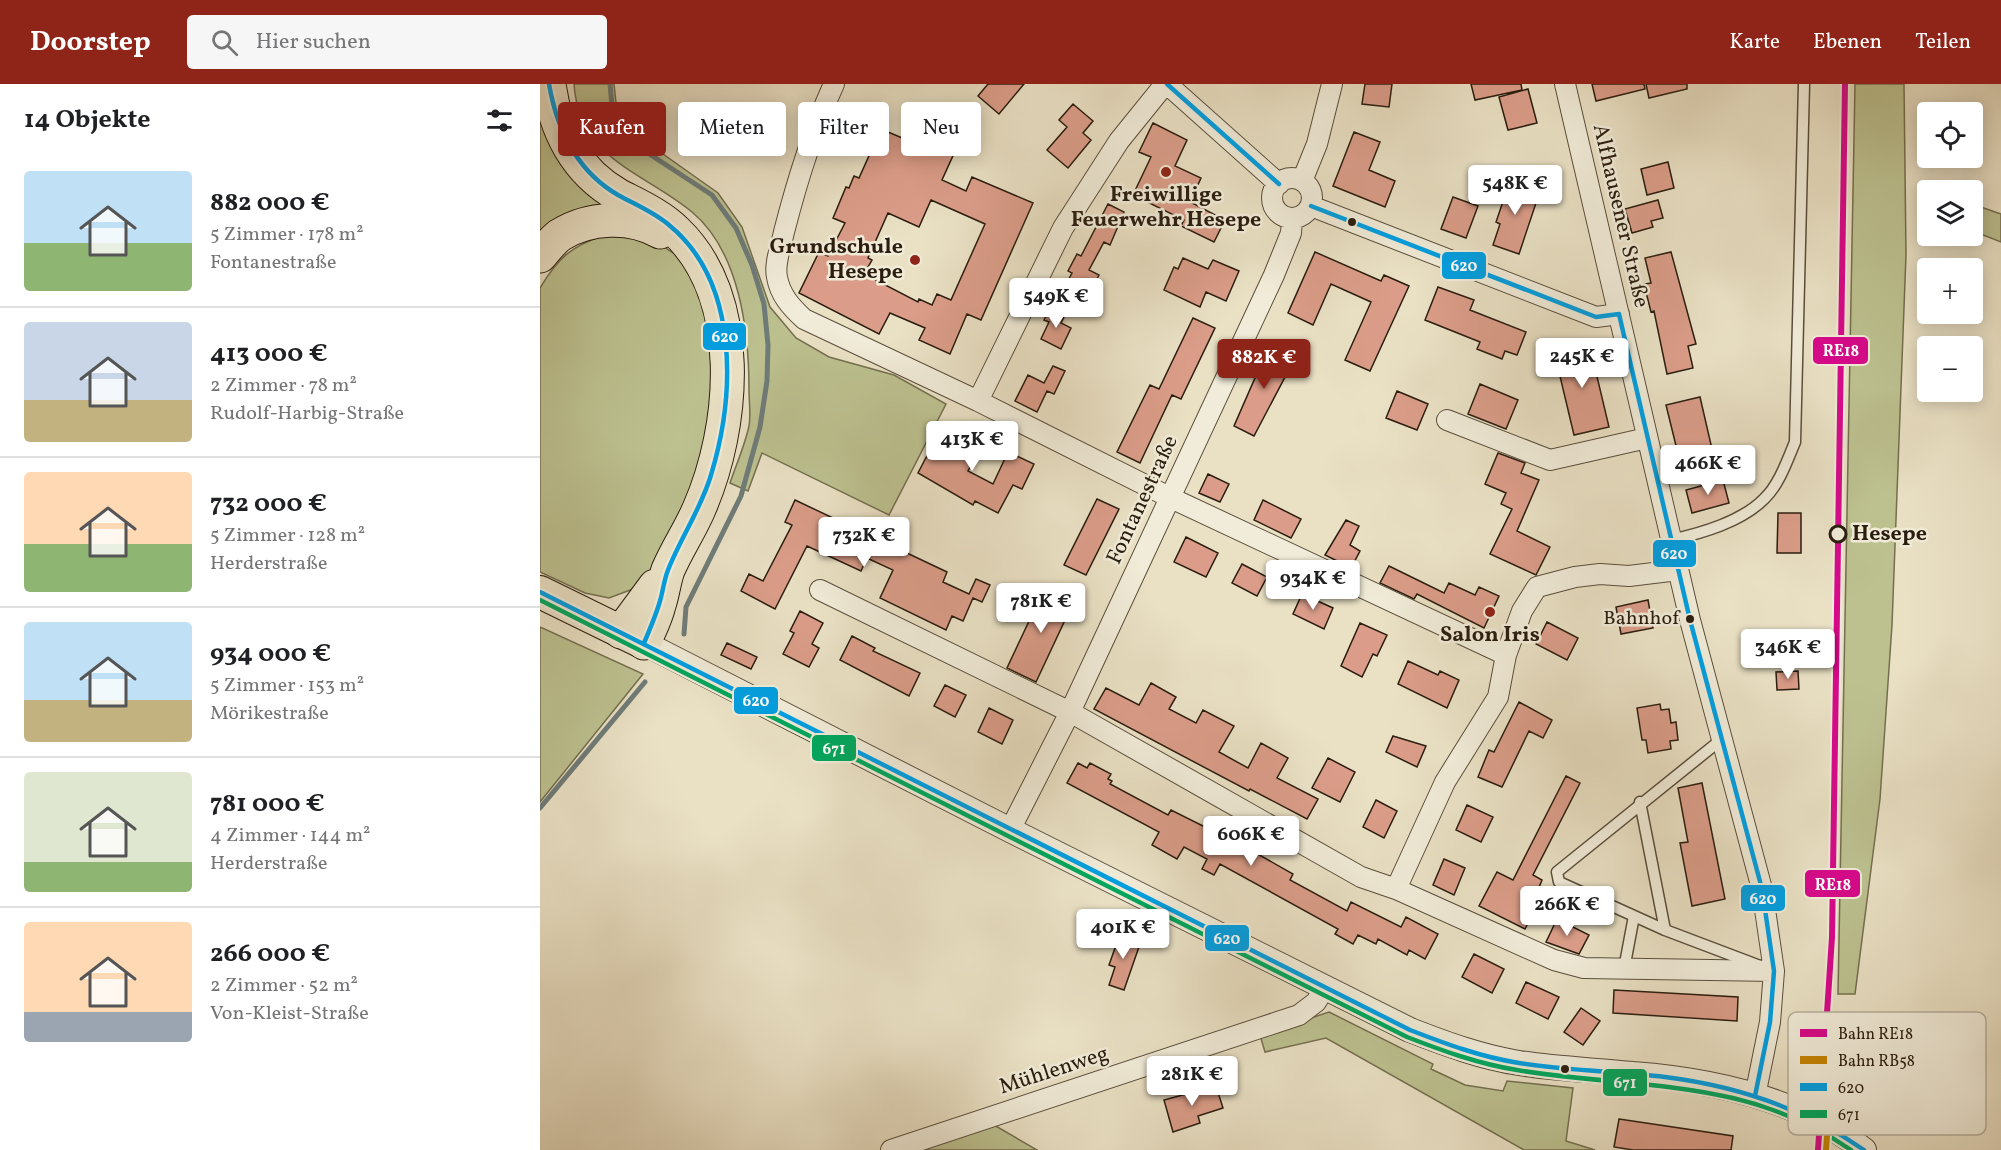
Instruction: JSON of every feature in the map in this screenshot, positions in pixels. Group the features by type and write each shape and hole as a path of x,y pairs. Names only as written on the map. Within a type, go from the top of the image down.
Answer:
{"highway":[{"path":"549,84 552,108 563,138 586,171 615,193 676,231 703,263 719,308 727,349 727,394 713,469 699,508 668,571 643,599 633,638"},
{"path":"540,255 559,236 593,222 623,220 654,229 691,250"}],"main road":[{"path":"540,592 633,638"}],"street":[{"path":"834,84 811,138 793,197 777,265 776,275 781,291 791,307 804,319 978,401 1171,498 1506,656"},
{"path":"978,401 1063,228 1119,141 1166,84 1279,184"},
{"path":"1302,181 1317,144 1332,84"},
{"name":"Alfhausener Straße","path":"1565,84 1678,570 1762,890 1774,971 1770,1022 1755,1096"},
{"path":"1291,178 1302,181 1311,192 1311,206 1304,215 1284,217 1275,208 1273,195 1279,184 1291,178"},
{"path":"1311,206 1596,317 1619,314"},
{"name":"Fontanestraße","path":"1010,830 1070,712 1274,275 1291,233 1292,218"},
{"path":"1447,420 1550,459 1647,438"},
{"path":"1396,890 1445,782 1498,697 1506,656 1522,611 1537,587 1575,577 1600,574 1639,576 1678,570"},
{"path":"820,590 1070,712 1361,877 1396,890 1554,960 1584,968 1774,971"},
{"path":"633,638 1324,989 1410,1030 1478,1054 1519,1063 1678,1080 1755,1096 1788,1108"},
{"name":"Mühlenweg","path":"891,1150 1299,1015 1316,1002 1324,989"},
{"path":"1842,1135 1864,1150"}],"lane":[{"path":"1671,540 1694,535 1738,517 1765,499 1783,470 1795,442 1804,84"},
{"path":"1722,739 1640,802 1557,872 1558,882 1665,930 1774,971"},
{"path":"1640,802 1665,930"},
{"path":"1624,969 1634,916"}],"green space":[{"path":"574,84 614,84 616,102 577,102"},
{"path":"1855,84 1904,84 1906,255 1892,625 1880,799 1855,994 1838,994"},
{"path":"543,108 558,125 558,156 586,156 637,214 540,242 540,123"},
{"path":"611,156 666,156 718,193 742,227 770,307 796,338 829,357 894,375 946,404 889,515 762,453 748,491 730,483 750,422 749,367 744,319 731,271 708,229 692,212"},
{"path":"1983,208 2001,214 2001,242 1983,235"},
{"path":"605,235 631,235 658,243 681,258 696,281 715,337 713,412 690,492 654,571 641,586 609,598 585,593 540,572 540,288 566,254"},
{"path":"540,627 643,674 540,802"},
{"path":"1329,1012 1433,1064 1431,1069 1465,1085 1503,1091 1507,1081 1573,1088 1566,1141 1595,1150 1524,1150 1326,1038 1265,1052 1260,1035"},
{"path":"994,1125 1037,1150 917,1150"}],"building":[{"path":"988,84 1024,84 999,114 978,96"},
{"path":"1365,84 1392,84 1389,107 1362,104"},
{"path":"1471,84 1521,84 1522,90 1475,100"},
{"path":"1592,84 1644,84 1645,89 1596,101"},
{"path":"1646,84 1687,84 1687,89 1649,98"},
{"path":"1528,89 1537,123 1508,130 1499,97"},
{"path":"1073,104 1093,121 1083,133 1091,140 1068,168 1047,150 1067,127 1059,120"},
{"name":"Freiwillige Feuerwehr Hesepe","path":"1153,123 1187,140 1175,166 1201,178 1190,202 1225,220 1214,242 1181,226 1184,220 1133,195 1151,157 1139,152"},
{"path":"889,132 901,137 901,156 953,156 942,180 966,191 972,177 1033,203 981,320 967,314 950,354 919,340 925,328 890,313 879,334 799,293 819,252 828,256 845,223 833,218 846,187 849,188 854,176 859,178 869,156 889,156","holes":["931,200 985,224 951,300 937,294 932,305 919,299 918,302 864,274 872,260 868,258 888,213 919,227"]},
{"path":"1354,132 1380,142 1369,170 1395,181 1385,207 1333,186"},
{"path":"1668,162 1674,188 1647,195 1641,169"},
{"path":"1511,178 1534,185 1530,197 1537,200 1519,254 1493,245 1500,224 1496,222"},
{"path":"1453,197 1478,206 1466,238 1441,229"},
{"path":"1658,200 1663,218 1651,221 1653,227 1632,233 1625,209"},
{"path":"1108,204 1124,212 1110,245 1104,242 1089,270 1099,275 1088,295 1066,284 1072,273 1068,271 1077,254 1081,256"},
{"path":"1315,252 1381,281 1384,275 1409,286 1370,371 1345,360 1371,302 1331,284 1313,325 1288,313"},
{"path":"1671,252 1696,344 1688,346 1693,368 1667,374 1654,311 1651,312 1644,284 1651,283 1645,258"},
{"path":"1183,258 1208,269 1213,260 1239,271 1226,301 1206,292 1200,307 1164,290 1174,267 1178,269"},
{"path":"1438,287 1474,300 1470,310 1526,332 1517,355 1505,351 1502,359 1477,349 1480,342 1425,320"},
{"path":"1050,308 1065,315 1061,323 1071,328 1061,349 1041,339 1049,322 1044,320"},
{"path":"1193,318 1215,328 1181,399 1172,395 1140,463 1117,452 1150,385 1159,389"},
{"path":"1589,343 1609,427 1574,435 1554,351"},
{"path":"1269,346 1295,358 1254,436 1234,426"},
{"path":"1053,366 1065,371 1054,394 1047,391 1037,412 1015,401 1028,375 1044,383"},
{"path":"1480,384 1518,400 1506,429 1468,414"},
{"path":"1397,391 1428,404 1417,430 1386,418"},
{"path":"1700,397 1712,449 1679,458 1666,405"},
{"path":"941,429 980,449 968,471 993,484 1008,452 1034,464 1022,489 1013,485 998,513 975,501 973,505 918,473"},
{"path":"1498,453 1525,463 1521,473 1539,480 1517,531 1550,547 1536,575 1490,554 1512,509 1501,504 1506,493 1485,484"},
{"path":"1208,474 1229,484 1220,502 1199,493"},
{"path":"1723,480 1729,503 1692,513 1686,490"},
{"path":"1097,499 1119,509 1086,575 1064,565"},
{"path":"795,500 947,572 943,582 969,594 976,579 990,585 982,602 973,598 963,621 952,616 946,630 880,598 893,570 867,558 861,571 807,546 775,609 741,591 749,574 763,581 792,525 785,522"},
{"path":"1263,500 1301,519 1291,538 1254,520"},
{"path":"1778,513 1801,513 1801,553 1777,553"},
{"path":"1346,520 1359,526 1350,545 1360,551 1351,568 1325,555"},
{"path":"1186,537 1218,553 1206,577 1174,562"},
{"path":"1242,564 1267,577 1257,596 1232,583"},
{"path":"1389,566 1444,593 1449,583 1475,595 1479,587 1499,596 1484,628 1417,594 1414,599 1380,583"},
{"path":"1046,585 1073,598 1073,603 1036,682 1007,668"},
{"path":"1302,594 1333,608 1324,629 1293,614"},
{"path":"1648,600 1653,628 1621,634 1616,607"},
{"path":"800,611 823,623 812,644 819,648 809,667 783,654 794,633 790,631"},
{"path":"1547,622 1578,638 1567,660 1536,644"},
{"path":"1360,623 1387,635 1377,656 1373,654 1362,677 1341,666"},
{"path":"852,636 875,648 873,651 920,673 909,696 840,660"},
{"path":"727,643 757,657 751,669 721,655"},
{"path":"1408,661 1438,675 1440,671 1459,680 1447,708 1398,684"},
{"path":"1798,671 1799,689 1777,690 1776,672"},
{"path":"1151,683 1176,697 1169,709 1196,723 1203,710 1234,726 1219,752 1248,768 1261,743 1288,758 1277,778 1318,799 1307,819 1094,709 1106,688 1139,705"},
{"path":"945,685 966,695 955,717 934,706"},
{"path":"1519,702 1552,720 1543,738 1529,731 1502,787 1478,777 1489,750 1494,752"},
{"path":"1660,704 1661,710 1669,709 1671,723 1676,722 1678,740 1670,741 1671,749 1648,753 1646,740 1642,740 1637,708"},
{"path":"989,708 1013,720 1002,744 978,732"},
{"path":"1393,736 1426,746 1417,767 1386,752"},
{"path":"1328,758 1355,772 1340,802 1312,788"},
{"path":"1078,763 1087,768 1090,763 1111,774 1108,779 1112,781 1110,784 1168,815 1171,810 1247,848 1293,874 1290,880 1347,911 1351,902 1401,927 1406,917 1438,934 1425,959 1409,950 1407,955 1378,939 1376,944 1358,935 1353,944 1335,934 1338,929 1220,864 1214,875 1202,869 1207,859 1184,847 1177,859 1152,845 1159,832 1067,783"},
{"path":"1566,776 1580,783 1533,875 1542,880 1531,906 1536,908 1525,929 1479,906 1497,872 1513,880"},
{"path":"1702,783 1725,899 1692,906 1680,843 1688,842 1678,788"},
{"path":"1376,800 1397,811 1384,838 1363,827"},
{"path":"1467,805 1493,817 1481,842 1456,830"},
{"path":"1444,859 1465,868 1454,895 1433,885"},
{"path":"1557,919 1589,935 1579,954 1546,942"},
{"path":"1120,934 1141,941 1124,990 1109,985 1115,967 1109,965"},
{"path":"1474,954 1504,969 1492,993 1462,977"},
{"path":"1526,982 1559,997 1548,1019 1516,1003"},
{"path":"1614,990 1738,997 1737,1021 1613,1013"},
{"path":"1581,1008 1600,1021 1583,1045 1564,1032"},
{"path":"1216,1086 1223,1108 1198,1116 1200,1123 1173,1132 1164,1100"},
{"path":"1619,1119 1733,1136 1731,1150 1633,1150 1614,1147"}],"waterway":[{"path":"610,84 613,117 625,138 712,195 736,228 752,265 764,304 768,345 767,381 760,427 741,496 686,607 684,634"},
{"path":"540,808 645,682"}],"rail line":[{"name":"RE18","path":"1827,1012 1832,937 1845,84"},
{"name":"RE18","path":"1818,1150 1819,1135"},
{"name":"RB58","path":"1826,1150 1827,1135"}],"transit line":[{"name":"620","path":"549,84 557,117 564,133 571,148 591,174 618,195 663,220 692,249 709,277 720,309 726,342 725,411 711,475 702,500 668,570 653,622 644,643"},
{"name":"620","path":"1167,84 1279,184"},
{"name":"620","path":"1311,206 1596,317 1619,314"},
{"name":"620","path":"1619,314 1690,620 1762,889 1774,971 1770,1022 1755,1096"},
{"name":"620","path":"540,592 1410,1030 1464,1050 1505,1060 1537,1066 1692,1081 1744,1093 1788,1109"},
{"name":"671","path":"540,600 1407,1037 1461,1056 1503,1067 1730,1097 1788,1116"},
{"name":"671","path":"1826,1135 1851,1150"},
{"name":"620","path":"1841,1135 1864,1150"}],"place":[{"name":"Freiwillige Feuerwehr Hesepe","path":"1166,172"},
{"name":"Grundschule Hesepe","path":"915,260"},
{"name":"Hesepe","path":"1838,534"},
{"name":"Salon Iris","path":"1490,612"},
{"name":"Bahnhof","path":"1690,619"}]}
